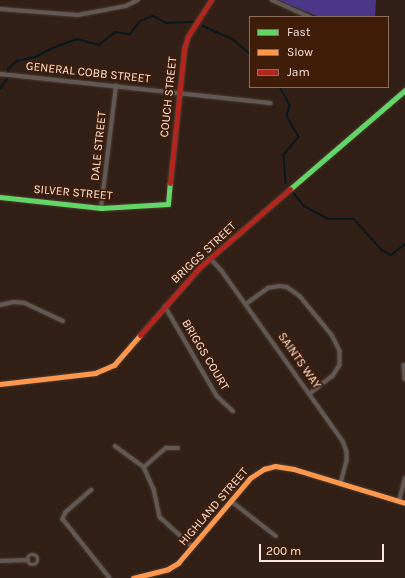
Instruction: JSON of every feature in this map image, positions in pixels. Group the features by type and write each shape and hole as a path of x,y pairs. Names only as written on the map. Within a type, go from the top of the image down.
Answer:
{"street":[{"path":"0,9 78,15 126,6 138,0"},
{"name":"COUCH STREET","path":"168,204 185,44 211,0"},
{"path":"272,0 308,16"},
{"name":"GENERAL COBB STREET","path":"0,74 270,103"},
{"name":"DALE STREET","path":"101,208 116,86"},
{"name":"BRIGGS STREET","path":"0,384 95,373 107,369 120,359 192,275 210,258 405,90"},
{"name":"SILVER STREET","path":"0,197 101,208 168,204"},
{"name":"SAINTS WAY","path":"210,258 222,271 246,304 346,446 348,461 341,483"},
{"path":"246,304 268,288 279,286 287,287 300,296 332,335 340,351 340,365 333,376 310,394"},
{"path":"0,305 14,302 25,303 63,321"},
{"name":"BRIGGS COURT","path":"165,306 217,396 233,411"},
{"path":"404,366 405,379"},
{"path":"115,446 144,467 154,488 160,517 192,546"},
{"path":"144,467 166,448 178,448"},
{"name":"HIGHLAND STREET","path":"134,578 173,567 254,475 264,469 275,466 298,470 402,502"},
{"path":"402,502 405,480"},
{"path":"92,490 66,513 63,519 110,578"},
{"path":"231,501 276,536"},
{"path":"0,561 28,560"}],"shaded area":[{"path":"278,0 376,0 375,16 317,16"}],"waterway":[{"path":"0,89 7,79 8,69 17,61 38,56 48,50 77,39 99,45 115,32 130,34 140,21 153,16 167,23 193,22"},
{"path":"203,26 234,40 249,53"},
{"path":"281,88 290,105 287,116 299,137 284,155 286,183"},
{"path":"293,192 304,206 328,219 354,219 382,250 391,255 405,244"}],"traffic: fast":[{"path":"290,189 405,90"},
{"path":"0,197 101,208 168,204 170,183"}],"traffic: slow":[{"path":"0,384 95,373 114,365 140,335"},
{"path":"133,578 168,569 178,563 250,478 264,469 275,466 294,469 405,503"}],"traffic: jam":[{"path":"170,183 184,49 188,36 211,0"},
{"path":"140,335 200,267 290,189"}]}
